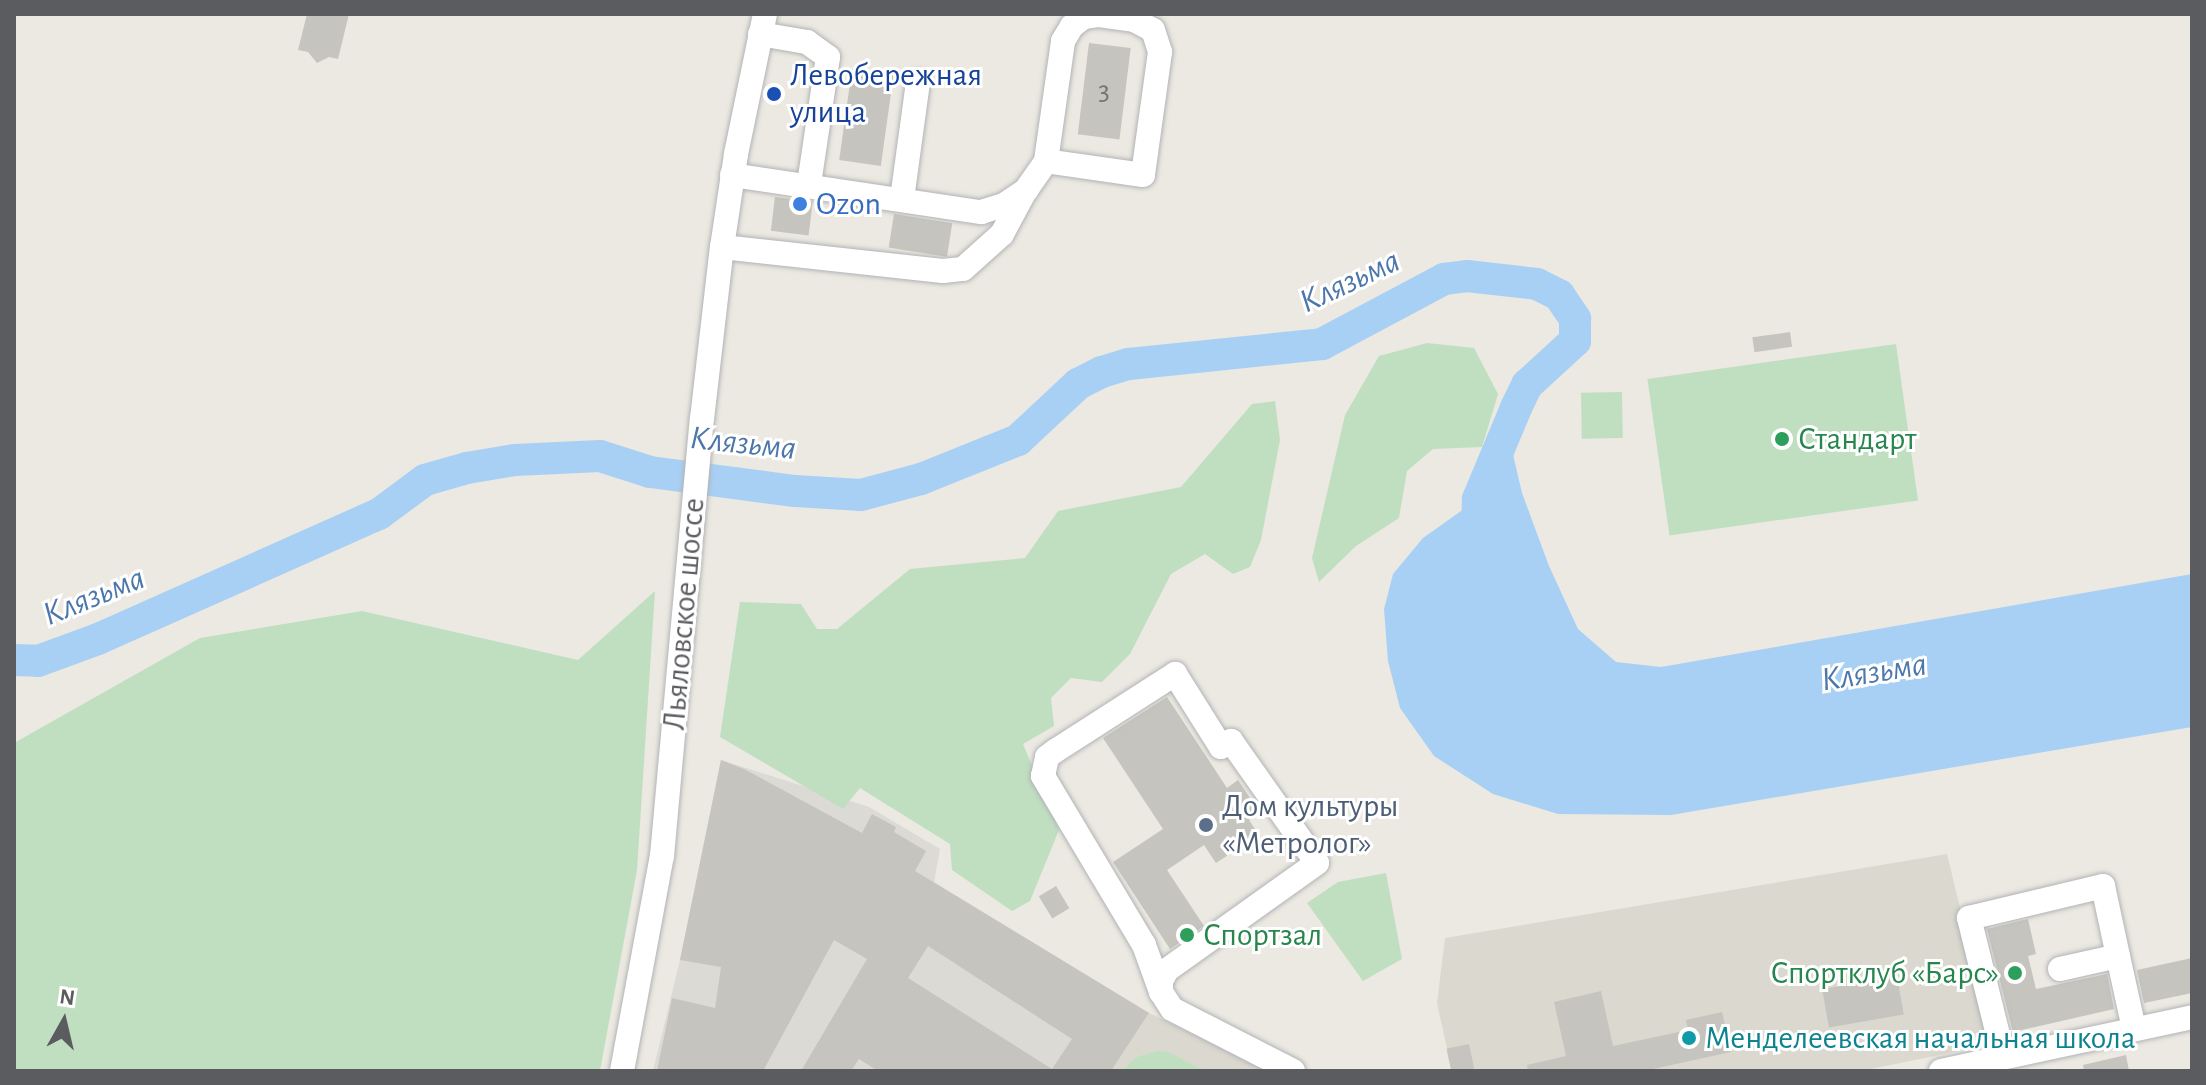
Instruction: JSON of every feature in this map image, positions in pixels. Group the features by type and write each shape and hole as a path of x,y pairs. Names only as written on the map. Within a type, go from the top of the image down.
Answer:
{"street":[{"path":"722,247 943,271 963,269 1002,234 1046,161 1063,41 1072,26 1084,17 1099,15 1134,20 1153,30 1160,52 1143,175 1046,161"},
{"name":"Льяловское шоссе","path":"622,1071 662,856 702,419 722,247 732,175 763,24"},
{"path":"763,24 807,42 828,57 809,184"},
{"path":"902,199 918,82"},
{"path":"732,175 809,184 981,212 1004,205 1026,190"},
{"path":"1161,992 1161,981 1167,970 1317,863 1231,741 1221,747 1175,674 1047,757 1043,776 1144,945 1161,992 1172,1009 1293,1071"},
{"path":"2003,1059 1969,918 2103,886 2134,1029"},
{"path":"2060,969 2118,956"},
{"path":"1941,1071 2192,1017"}],"shaded area":[{"path":"721,760 869,807 940,849 934,882 1149,1013 1111,1071 653,1071 680,960"},
{"path":"1947,854 1993,1044 1861,1071 1452,1071 1437,1003 1445,938"},
{"path":"1149,1013 1269,1071 1111,1071"}],"green space":[{"path":"1427,343 1474,348 1498,394 1482,447 1433,449 1407,471 1399,518 1356,546 1319,582 1312,558 1345,415 1379,356"},
{"name":"Стандарт","path":"1896,344 1918,500 1669,535 1647,379"},
{"path":"1622,392 1623,438 1582,439 1581,393"},
{"path":"1275,401 1280,440 1261,540 1250,567 1233,574 1205,554 1171,574 1130,654 1102,682 1071,678 1051,698 1054,726 1023,744 1059,830 1030,901 1012,911 952,870 950,844 860,788 843,809 720,737 740,602 801,604 817,629 837,629 910,569 1025,558 1058,511 1181,487 1252,404"},
{"path":"655,591 637,870 600,1071 14,1071 14,743 200,638 362,611 578,660"},
{"path":"1386,873 1402,959 1363,981 1307,903 1338,882"},
{"path":"1157,1051 1169,1052 1204,1071 1122,1071 1137,1057"}],"water":[{"path":"1508,433 1522,493 1549,566 1578,629 1616,662 1661,667 2192,574 2192,727 1671,815 1558,814 1493,794 1434,756 1400,708 1388,661 1384,609 1393,574 1423,538 1478,499"}],"building":[{"path":"307,14 349,14 338,59 329,57 317,63 308,52 298,50"},
{"path":"1089,43 1131,48 1119,139 1078,134"},
{"path":"852,69 894,75 881,166 839,160"},
{"path":"775,197 813,202 809,235 771,231"},
{"path":"894,214 952,223 947,257 889,248"},
{"path":"1790,332 1792,347 1754,352 1752,337"},
{"name":"Дом культуры «Метролог»","path":"1167,697 1227,788 1238,780 1260,813 1249,820 1259,835 1216,863 1204,845 1167,870 1204,926 1170,949 1113,862 1163,829 1103,738"},
{"path":"721,760 744,769 862,833 872,814 896,827 894,832 926,851 915,871 1149,1013 1111,1071 878,1071 859,1059 851,1071 801,1071 867,959 834,940 763,1071 657,1071 672,998 715,1008 721,967 680,960","holes":["928,946 1072,1039 1052,1069 908,978"]},
{"path":"1056,886 1069,908 1052,919 1039,896"},
{"path":"2028,919 2036,954 2028,956 2036,989 2107,974 2114,1009 2013,1032 1987,929"},
{"path":"2192,958 2192,993 2144,1003 2137,970"},
{"path":"1897,976 1904,1014 1829,1028 1822,989"},
{"name":"Менделеевская начальная школа","path":"1601,991 1613,1046 1688,1030 1686,1020 1722,1012 1731,1052 1644,1071 1528,1071 1527,1065 1566,1056 1554,1002"},
{"path":"1469,1044 1474,1068 1451,1071 1447,1049"},
{"path":"2126,1055 2129,1071 2084,1071 2083,1065"}],"waterway":[{"name":"Клязьма","path":"14,660 38,661 98,639 379,514 425,480 467,468 515,460 600,456 650,472 795,491 861,495 921,479 1018,440 1078,384 1102,372 1129,364 1322,344 1444,279 1467,276 1537,284 1559,295 1575,319 1575,341 1527,385 1516,408 1478,499 1477,537"}],"place":[{"name":"Левобережная улица","path":"774,94"},
{"name":"Ozon","path":"800,204"},
{"name":"Стандарт","path":"1782,439"},
{"name":"Дом культуры «Метролог»","path":"1206,825"},
{"name":"Спортзал","path":"1187,935"},
{"name":"Спортклуб «Барс»","path":"2015,973"},
{"name":"Менделеевская начальная школа","path":"1689,1038"}]}
